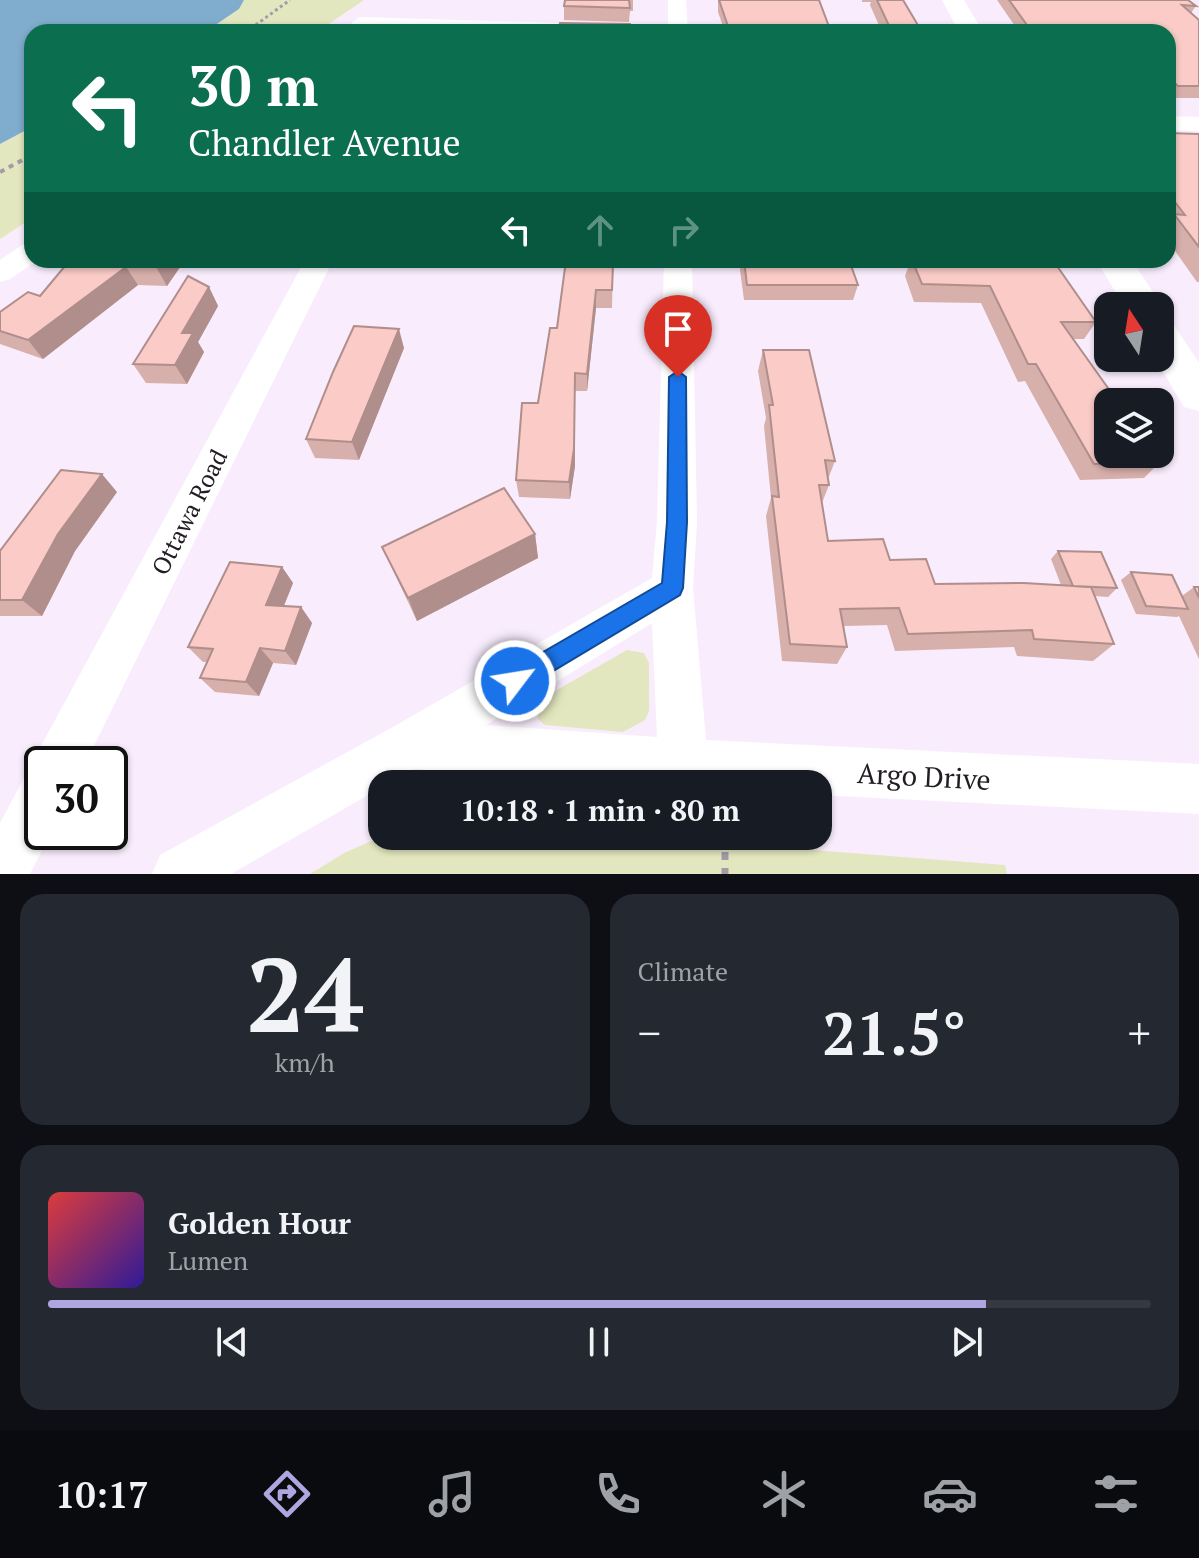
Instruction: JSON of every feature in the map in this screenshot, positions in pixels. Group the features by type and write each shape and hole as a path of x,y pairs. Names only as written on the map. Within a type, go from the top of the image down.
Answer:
{"main road":[{"path":"953,0 966,24"},
{"path":"1119,268 1134,292"},
{"path":"1174,356 1199,396"}],"street":[{"path":"677,0 678,24"},
{"path":"359,24 377,8"},
{"path":"1176,123 1199,124"},
{"path":"0,273 24,256"},
{"name":"Ottawa Road","path":"68,746 315,268"},
{"path":"678,268 677,522 672,588 683,764"},
{"path":"179,874 410,744 672,588"},
{"name":"Argo Drive","path":"410,744 683,764 1199,789"},
{"path":"2,874 24,831"}],"path":[{"path":"257,24 290,0"},
{"path":"0,172 24,159"},
{"path":"725,850 725,874"}],"green space":[{"path":"244,0 364,0 329,24 217,24 239,9"},
{"path":"24,131 24,223 0,239 0,144"},
{"path":"627,650 644,653 649,663 649,711 645,720 623,732 545,725 538,719 538,705 548,695"},
{"path":"368,843 368,850 813,850 1005,865 1007,874 310,874"}],"water":[{"path":"0,0 244,0 239,9 217,24 24,24 24,131 0,144"}],"building":[{"path":"565,0 629,0 630,8 564,6"},
{"path":"719,0 819,0 828,24 727,24"},
{"path":"877,0 903,0 917,24 888,24"},
{"path":"1009,0 1188,0 1196,6 1182,5 1199,20 1199,86 1176,84 1176,24 1026,24"},
{"path":"1176,133 1199,134 1199,247 1176,217 1176,214 1185,215 1176,203"},
{"path":"63,268 125,268 28,340 0,331 0,312 28,292 40,296"},
{"path":"565,268 613,268 612,290 596,290 587,374 575,373 574,449 569,482 516,480 522,403 538,403 550,328 557,328"},
{"path":"745,268 852,268 858,285 747,285"},
{"path":"915,268 1058,268 1094,319 1094,322 1061,322 1108,388 1094,388 1094,464 1036,364 1028,364 990,286 922,284"},
{"path":"188,276 209,287 182,333 193,333 175,365 133,364"},
{"path":"354,326 399,329 352,442 306,439 333,372"},
{"path":"763,350 809,350 835,461 825,460 829,485 819,485 828,541 883,539 890,560 926,559 935,584 1024,583 1091,587 1114,644 1034,639 1032,630 908,634 899,608 840,609 847,647 790,644 772,496 779,497 769,405 773,405"},
{"path":"61,470 102,474 58,534 22,600 0,600 0,551"},
{"path":"504,488 535,534 408,598 382,547"},
{"path":"1058,551 1101,552 1117,588 1073,586"},
{"path":"230,562 282,567 266,605 301,607 285,651 260,648 246,682 200,678 213,649 188,647"},
{"path":"1131,572 1172,575 1188,609 1146,606"}],"route":[{"path":"515,681 672,588 677,522 678,377"}]}
